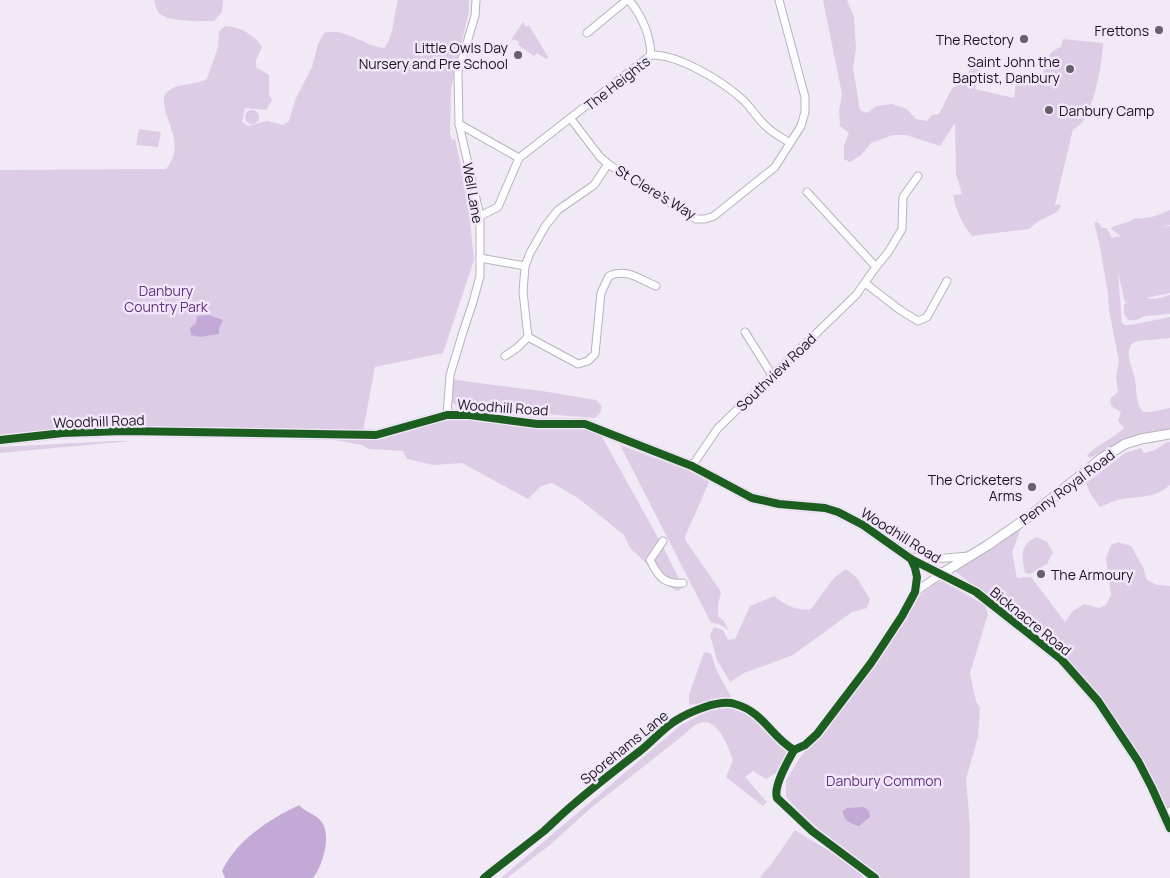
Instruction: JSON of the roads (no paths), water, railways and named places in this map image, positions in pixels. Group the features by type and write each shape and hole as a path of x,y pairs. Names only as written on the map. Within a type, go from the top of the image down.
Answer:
{"street":[{"name":"Well Lane","path":"447,415 450,376 462,332 474,302 480,276 480,216 459,124 458,72 475,16 476,0"},
{"path":"587,33 628,0 642,18 651,55"},
{"name":"St Clere's Way","path":"571,119 600,157 608,164 696,219 714,216 775,167 801,126 805,112 805,97 778,0"},
{"name":"The Heights","path":"480,216 498,207 519,158 651,55 660,54 682,62 727,86 745,101 767,128 790,143"},
{"path":"459,124 519,158"},
{"path":"528,337 523,292 525,266 546,225 558,210 594,185 608,164"},
{"name":"Southview Road","path":"692,466 718,428 856,294 865,283 889,251 902,229 903,197 918,176"},
{"path":"807,192 876,267"},
{"path":"480,258 525,266"},
{"path":"528,337 578,364 588,361 594,354 600,293 609,276 618,272 627,273 656,286"},
{"path":"865,283 900,310 918,321 927,317 947,281"},
{"path":"746,332 772,375"},
{"path":"505,356 528,337"},
{"name":"Woodhill Road","path":"0,440 63,433 124,431 376,435 447,415 469,415 537,424 585,424 692,466 752,498 779,504 825,508 838,512 863,525 908,557 941,574"},
{"name":"Penny Royal Road","path":"941,574 1030,516 1102,458 1125,444 1170,434"},
{"path":"663,541 655,550 650,560 664,580 671,584 683,583"},
{"name":"Penny Royal Road","path":"908,557 942,559 971,555"},
{"name":"Sporehams Lane","path":"484,878 544,831 575,802 643,750 673,722 692,712 723,702 734,703 746,708 764,720 778,735 782,743 794,750 805,745 817,734 871,663 902,616 915,592 917,577 915,568 908,557"},
{"name":"Sporehams Lane","path":"915,592 941,574"},
{"name":"Bicknacre Road","path":"941,574 976,592 1061,659 1098,700 1124,739 1152,788 1169,826"},
{"path":"1169,826 1170,811"}],"place":[{"name":"Frettons","path":"1159,30"},
{"name":"The Rectory","path":"1024,39"},
{"name":"Little Owls Day Nursery and Pre School","path":"518,55"},
{"name":"Saint John the Baptist, Danbury","path":"1070,69"},
{"name":"Danbury Camp","path":"1049,110"},
{"name":"The Cricketers Arms","path":"1032,487"},
{"name":"The Armoury","path":"1041,574"}],"park label":[{"name":"Danbury Country Park","path":"166,298"},
{"name":"Danbury Common","path":"884,780"}]}
